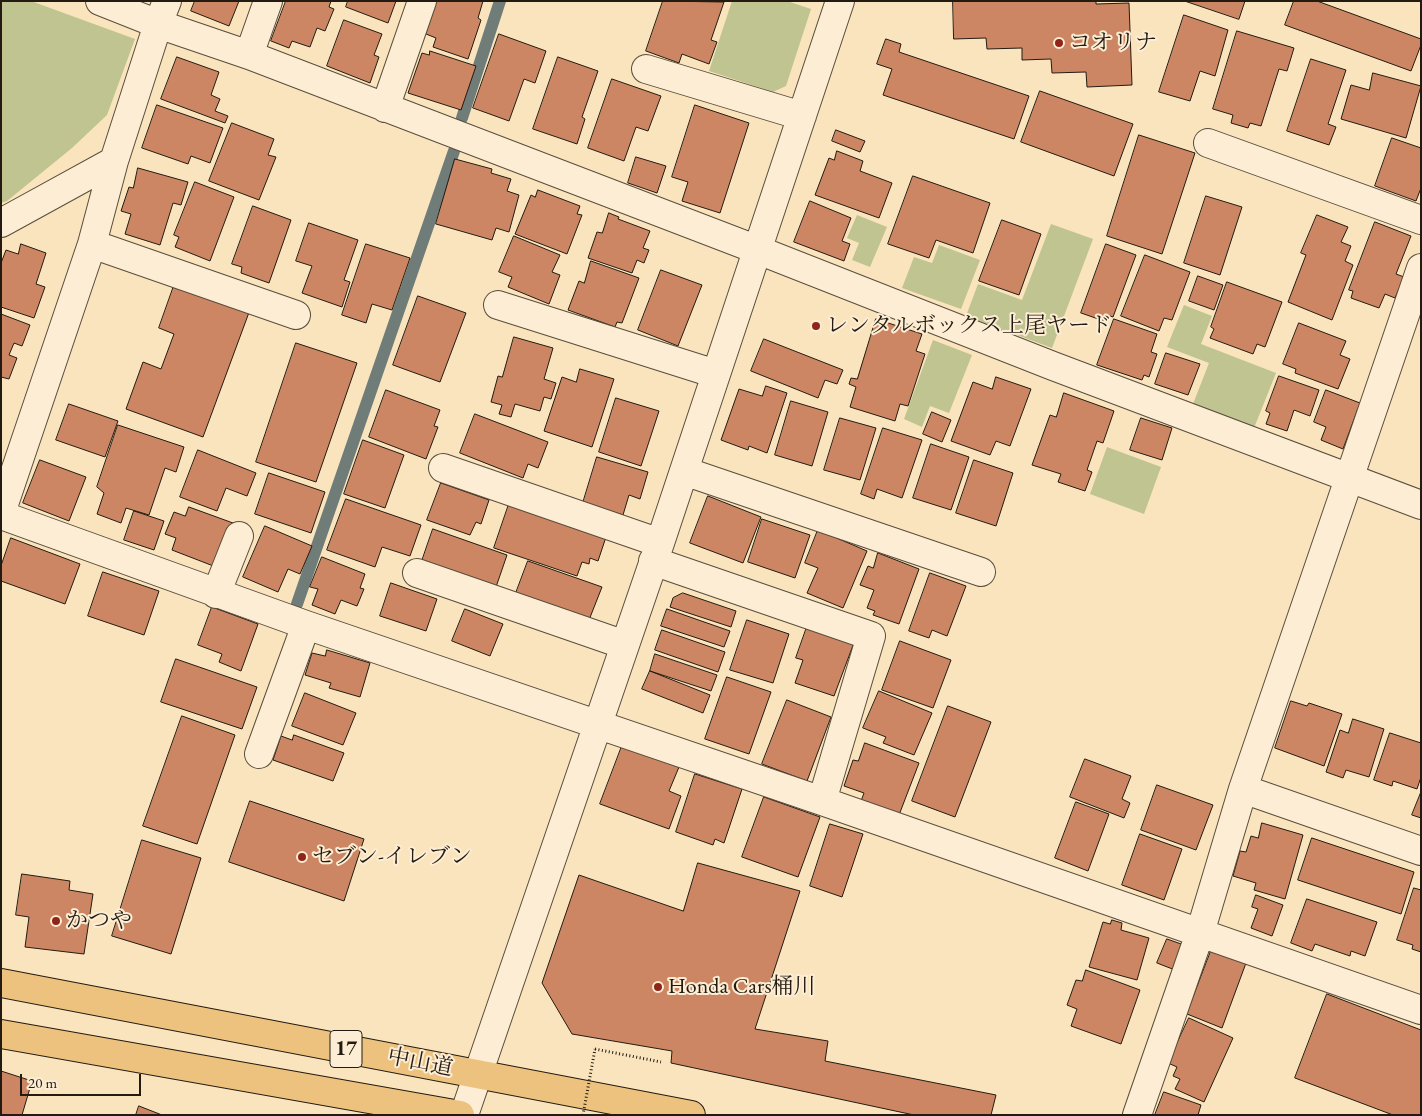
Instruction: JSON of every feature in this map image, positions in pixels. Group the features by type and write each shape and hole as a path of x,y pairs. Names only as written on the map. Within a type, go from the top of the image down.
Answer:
{"highway":[{"name":"中山道","path":"1,983 691,1115"},
{"name":"中山道","path":"1,1034 460,1115"}],"street":[{"path":"100,1 163,12 248,55 1421,506"},
{"path":"248,55 268,1"},
{"path":"385,108 422,1"},
{"path":"464,1115 657,552 840,1"},
{"path":"163,12 114,161 92,244 1,514 216,594 598,724 1421,1010"},
{"path":"646,69 802,116"},
{"path":"1208,143 1421,220"},
{"path":"1,223 114,161"},
{"path":"92,244 296,315"},
{"path":"1137,1115 1200,933 1243,789 1421,268"},
{"path":"498,305 716,374"},
{"path":"443,468 871,636 822,802"},
{"path":"684,471 981,572"},
{"path":"216,594 239,536"},
{"path":"417,573 625,644"},
{"path":"259,754 306,625"},
{"path":"1243,789 1421,851"}],"path":[{"path":"584,1115 595,1049 661,1062"}],"green space":[{"path":"1,1 31,1 135,39 107,115 72,148 7,201 1,203"},
{"path":"732,1 787,1 811,9 786,86 773,92 709,71"},
{"path":"857,215 887,227 870,267 852,260 859,243 847,238"},
{"path":"1051,224 1093,239 1052,348 966,316 978,284 1022,300"},
{"path":"939,245 980,260 961,309 902,288 914,257 932,263"},
{"path":"1184,305 1212,316 1201,344 1276,373 1254,428 1193,404 1209,363 1167,347"},
{"path":"933,340 972,355 949,413 930,406 922,427 904,419"},
{"path":"1107,447 1161,467 1144,514 1090,494"}],"building":[{"path":"195,1 239,1 229,26 191,11"},
{"path":"286,1 331,1 329,7 334,9 325,31 317,28 310,47 292,41 289,48 271,41"},
{"path":"348,1 396,1 388,23 346,7"},
{"path":"437,1 483,1 478,18 481,20 468,59 433,47 436,38 426,34"},
{"path":"663,1 724,2 711,40 717,42 709,64 682,54 679,63 646,51"},
{"name":"コオリナ","path":"953,1 1096,1 1096,4 1129,3 1132,85 1087,87 1086,72 1052,73 1051,59 1022,60 1022,48 987,49 986,38 954,39"},
{"path":"1185,1 1245,1 1239,19"},
{"path":"1294,1 1317,1 1421,39 1421,45 1411,71 1285,25"},
{"path":"1184,15 1228,30 1215,76 1200,71 1190,101 1159,92"},
{"path":"344,20 382,34 374,55 379,57 370,83 327,66"},
{"path":"1237,31 1294,48 1287,71 1279,69 1261,126 1250,123 1248,128 1231,123 1233,115 1213,109"},
{"path":"499,34 546,51 535,83 524,79 509,121 473,108"},
{"path":"886,39 901,44 899,52 1029,96 1014,139 883,95 892,69 877,64"},
{"path":"430,51 476,66 461,110 408,93 422,53 429,55"},
{"path":"177,57 219,72 211,95 220,99 215,111 228,116 225,123 161,99"},
{"path":"558,57 598,71 582,117 585,119 577,144 533,129"},
{"path":"1311,59 1346,70 1328,124 1336,127 1329,145 1287,131"},
{"path":"1373,73 1421,86 1406,138 1341,119 1351,85 1369,90"},
{"path":"612,79 661,96 648,131 636,127 624,161 588,148"},
{"path":"1040,91 1133,124 1114,176 1021,142"},
{"path":"157,105 223,128 210,163 191,156 188,164 142,148"},
{"path":"695,105 749,123 720,213 682,201 688,182 672,177"},
{"path":"232,123 274,139 268,155 276,157 259,200 209,181"},
{"path":"836,130 865,141 860,152 832,141"},
{"path":"1139,135 1195,153 1162,254 1107,236"},
{"path":"1392,138 1421,148 1421,188 1416,201 1375,186"},
{"path":"837,151 863,161 860,171 892,183 879,218 815,195 829,158 834,160"},
{"path":"636,157 666,166 657,193 628,183"},
{"path":"455,159 492,169 491,173 511,179 507,191 519,195 509,232 496,228 492,240 436,224"},
{"path":"138,168 188,182 181,205 173,203 160,245 125,234 131,214 121,211 129,187 133,188"},
{"path":"913,176 990,203 973,253 936,240 929,258 888,244"},
{"path":"195,182 234,197 210,261 175,247 179,237 174,235"},
{"path":"538,190 580,206 577,214 582,215 567,254 515,234 531,195 535,197"},
{"path":"1206,196 1242,207 1220,275 1184,263"},
{"path":"810,201 851,218 842,241 850,244 844,261 794,242"},
{"path":"253,206 291,220 269,283 241,273 242,267 232,264"},
{"path":"609,213 619,217 618,219 650,231 643,248 649,250 644,263 637,260 632,273 588,258 597,232 602,233"},
{"path":"1317,215 1348,227 1341,242 1351,246 1345,261 1353,265 1332,320 1288,302 1306,255 1301,253"},
{"path":"1002,220 1041,234 1019,295 979,281"},
{"path":"1375,222 1411,236 1396,274 1404,277 1395,298 1385,294 1379,308 1351,298 1353,291 1349,290"},
{"path":"309,223 358,240 344,280 350,282 342,307 302,293 312,266 296,261"},
{"path":"514,236 560,255 552,272 560,275 549,304 508,287 512,277 499,272"},
{"path":"21,244 46,253 36,284 45,287 34,318 1,307 1,263 6,250 18,254"},
{"path":"366,244 410,258 392,310 372,304 366,323 342,315"},
{"path":"1106,244 1136,255 1113,317 1110,316 1107,322 1081,313"},
{"path":"1145,255 1190,272 1172,320 1164,318 1159,331 1121,316"},
{"path":"591,261 639,278 622,323 617,322 615,327 568,310 579,281 584,283"},
{"path":"661,270 702,285 678,346 638,330"},
{"path":"1198,276 1223,285 1214,310 1189,301"},
{"path":"176,280 251,307 203,437 126,409 143,362 161,369 174,334 159,328"},
{"path":"1227,282 1282,302 1265,347 1257,344 1253,354 1210,338 1214,329 1211,327"},
{"path":"418,296 466,313 440,382 393,365"},
{"path":"1,314 30,325 22,346 14,343 9,355 17,358 9,379 1,377"},
{"path":"876,319 922,334 916,351 925,354 908,406 900,404 895,421 850,407 856,387 849,384 851,378 857,379"},
{"path":"1114,319 1157,334 1151,352 1157,354 1149,377 1144,375 1142,380 1097,365"},
{"path":"1299,323 1346,341 1340,355 1350,359 1338,389 1295,373 1296,369 1283,364"},
{"path":"514,337 553,348 544,379 556,383 551,399 544,397 540,411 515,404 511,417 499,414 502,405 491,402 498,376 502,377"},
{"path":"764,339 843,370 837,384 825,380 818,398 751,371"},
{"path":"296,343 357,363 316,482 256,462"},
{"path":"1166,353 1200,364 1188,395 1155,384"},
{"path":"580,369 614,379 592,447 544,431 562,377 576,382"},
{"path":"1279,376 1319,390 1310,416 1294,410 1287,431 1266,424 1270,413 1266,411"},
{"path":"996,377 1031,389 1010,446 996,441 990,455 951,441 973,382 992,389"},
{"path":"766,386 787,393 767,453 749,446 748,450 721,440 739,389 762,396"},
{"path":"386,390 440,410 434,426 438,427 426,459 369,437"},
{"path":"1326,390 1360,403 1343,449 1321,440 1326,427 1314,422"},
{"path":"1064,393 1114,411 1103,443 1097,441 1087,470 1092,472 1085,491 1058,482 1061,474 1032,465 1050,415 1056,417"},
{"path":"616,398 659,411 641,466 599,452"},
{"path":"791,401 828,412 812,466 775,455"},
{"path":"69,404 118,421 105,457 56,440"},
{"path":"932,412 951,420 942,442 923,434"},
{"path":"475,414 548,442 538,468 528,464 523,478 460,453"},
{"path":"840,418 876,428 860,480 824,470"},
{"path":"1141,418 1172,428 1162,460 1130,450"},
{"path":"118,425 184,447 176,472 165,468 149,515 126,508 121,523 97,514 104,493 97,487"},
{"path":"883,428 922,440 902,498 877,489 874,499 861,494"},
{"path":"363,440 404,455 385,508 344,494"},
{"path":"931,444 969,457 951,510 913,498"},
{"path":"198,450 256,473 247,496 226,488 217,511 180,497"},
{"path":"597,457 648,472 640,499 629,495 623,515 583,503"},
{"path":"40,460 86,477 69,521 23,503"},
{"path":"974,460 1013,473 996,526 956,513"},
{"path":"269,473 325,492 311,533 255,514"},
{"path":"441,483 489,500 481,524 476,522 470,535 427,520"},
{"path":"708,496 761,517 743,563 690,543"},
{"path":"346,499 421,525 410,556 382,547 375,567 327,550"},
{"path":"509,504 606,537 598,561 590,558 589,564 582,562 577,576 494,548"},
{"path":"189,507 233,523 216,567 172,550 176,538 165,534 174,512 185,516"},
{"path":"134,511 164,521 154,550 124,540"},
{"path":"762,519 810,535 795,578 748,562"},
{"path":"265,526 312,546 300,574 288,569 278,592 243,577"},
{"path":"433,529 507,555 496,587 422,561"},
{"path":"818,530 867,551 843,608 807,593 818,568 805,563"},
{"path":"11,538 80,564 65,604 1,581 1,566"},
{"path":"878,553 919,569 899,624 873,615 875,611 867,608 874,590 860,585 868,566 873,568"},
{"path":"322,557 365,574 360,588 364,589 357,606 341,600 335,614 312,605 318,589 310,587"},
{"path":"528,561 602,587 589,620 516,593"},
{"path":"103,572 159,591 144,635 88,616"},
{"path":"930,573 966,586 947,636 932,630 929,638 909,631"},
{"path":"391,583 437,599 426,631 380,616"},
{"path":"683,593 736,611 731,627 670,607 673,598"},
{"path":"212,607 258,624 241,671 219,662 222,654 198,645"},
{"path":"465,609 503,624 490,656 452,641"},
{"path":"667,609 730,631 724,647 661,626"},
{"path":"747,620 789,634 773,683 730,670"},
{"path":"808,624 855,640 834,696 795,683 803,660 796,658"},
{"path":"662,630 725,652 718,672 655,650"},
{"path":"900,641 951,660 933,708 882,690"},
{"path":"327,650 370,663 360,697 329,688 331,683 305,675 312,653 325,656"},
{"path":"655,654 717,675 711,691 650,671"},
{"path":"176,659 257,687 242,729 161,702"},
{"path":"650,671 710,695 703,713 642,689"},
{"path":"727,677 771,692 749,754 705,739"},
{"path":"879,691 932,713 914,755 883,743 886,737 863,728"},
{"path":"305,693 356,713 343,745 292,726"},
{"path":"787,700 831,717 807,781 762,764"},
{"path":"1291,701 1307,706 1309,703 1342,714 1324,766 1275,748"},
{"path":"948,706 991,722 955,817 912,801"},
{"path":"182,716 235,735 197,844 143,826"},
{"path":"1353,719 1384,729 1369,777 1346,770 1343,778 1326,772 1340,730 1348,733"},
{"path":"1390,733 1421,743 1421,777 1417,789 1393,781 1392,786 1374,780"},
{"path":"294,735 344,753 333,781 273,760 281,736 292,740"},
{"path":"865,743 919,763 899,815 861,801 864,793 844,786 853,760 858,761"},
{"path":"622,746 679,767 669,791 681,796 669,829 600,804"},
{"path":"1085,759 1131,776 1122,799 1130,803 1124,818 1070,797"},
{"path":"695,774 742,789 724,843 715,839 713,845 676,832"},
{"path":"1157,785 1213,805 1196,850 1141,830"},
{"path":"1421,792 1421,818 1412,815"},
{"path":"764,797 820,817 798,877 742,857"},
{"path":"250,801 364,839 344,901 229,862"},
{"path":"1076,802 1109,814 1088,871 1055,858"},
{"path":"1262,823 1303,835 1285,899 1254,890 1256,883 1233,876 1240,851 1246,852 1251,836 1258,838"},
{"path":"830,824 863,834 842,897 810,886"},
{"path":"1140,834 1182,849 1164,900 1122,885"},
{"path":"1312,838 1414,872 1401,914 1298,880"},
{"path":"142,840 201,858 171,954 112,936"},
{"path":"698,863 800,891 755,1029 828,1041 825,1061 996,1095 991,1115 914,1115 671,1063 672,1051 572,1034 542,983 579,875 683,911"},
{"path":"22,874 70,881 69,890 93,894 84,954 25,947 29,917 16,915"},
{"path":"1414,888 1421,890 1421,952 1412,949 1413,945 1397,940"},
{"path":"1256,895 1283,905 1272,936 1251,928 1258,909 1252,907"},
{"path":"1307,899 1377,922 1365,956 1351,951 1350,956 1315,944 1312,951 1291,943"},
{"path":"1112,920 1122,923 1121,930 1149,938 1137,980 1089,967 1103,922 1110,924"},
{"path":"1167,939 1184,945 1175,970 1157,963"},
{"path":"1211,951 1246,963 1222,1028 1187,1014"},
{"path":"1086,970 1140,990 1121,1044 1071,1026 1077,1009 1067,1005 1076,980 1082,981"},
{"path":"1327,994 1421,1030 1421,1115 1393,1115 1295,1078"},
{"path":"1189,1018 1233,1038 1204,1102 1175,1089 1180,1079 1173,1076 1177,1067 1168,1063"},
{"path":"1,1071 32,1081 22,1115 1,1115"},
{"path":"1164,1092 1201,1105 1198,1115 1155,1115"},
{"path":"139,1106 162,1115 136,1115"}],"waterway":[{"path":"462,118 500,1"},
{"path":"297,604 454,151"}],"place":[{"name":"コオリナ","path":"1059,43"},
{"name":"レンタルボックス上尾ヤード","path":"816,326"},
{"name":"セブン-イレブン","path":"302,857"},
{"name":"かつや","path":"56,921"},
{"name":"Honda Cars桶川","path":"658,987"}]}
